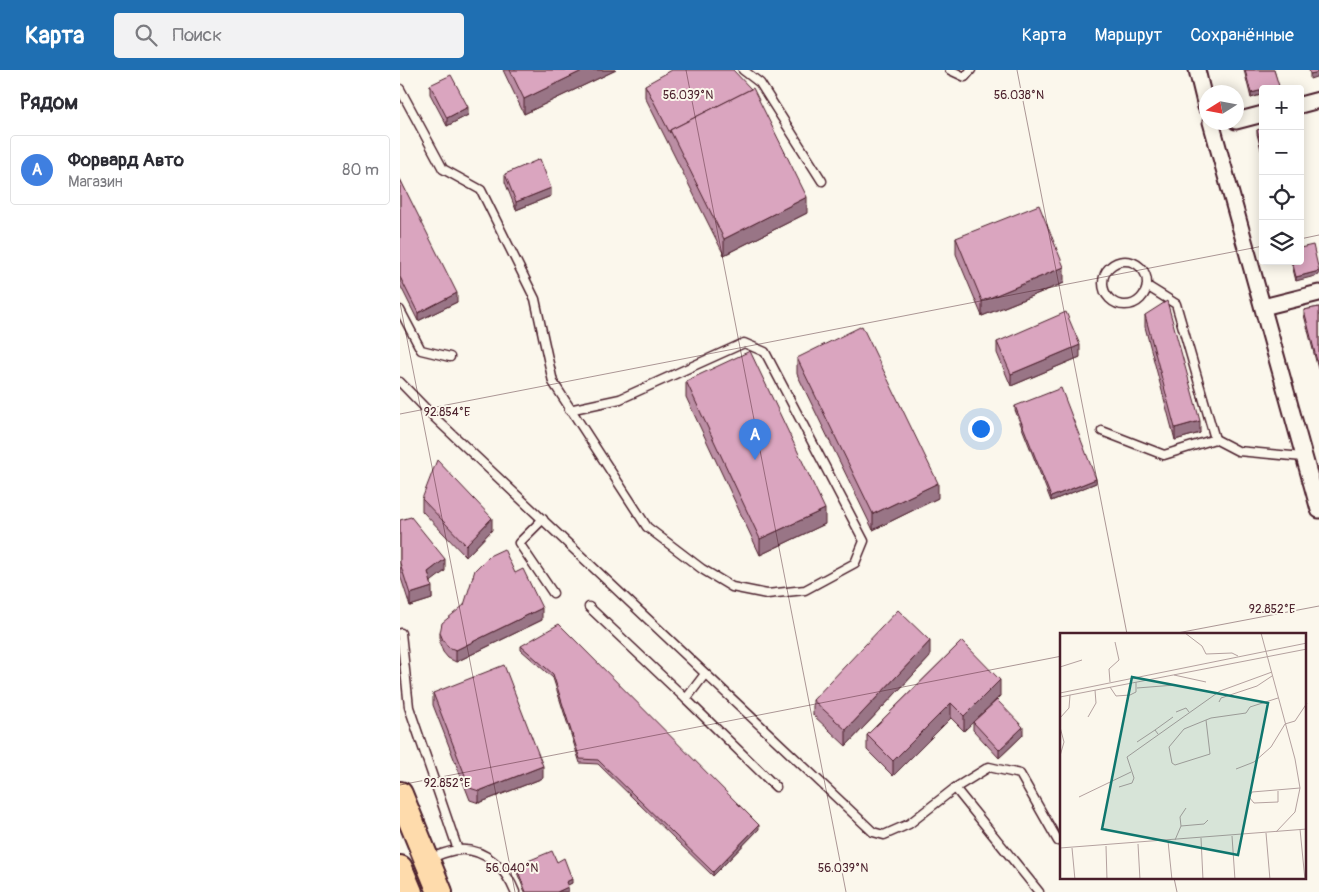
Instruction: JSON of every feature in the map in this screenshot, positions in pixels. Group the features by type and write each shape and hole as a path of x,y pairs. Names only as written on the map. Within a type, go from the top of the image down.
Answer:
{"main road":[{"path":"400,794 440,892"},
{"path":"400,868 410,892"}],"street":[{"path":"1197,70 1201,85"},
{"path":"1304,103 1319,100"},
{"path":"1244,119 1259,115"},
{"path":"1212,130 1303,457 1317,493 1319,510"},
{"path":"1263,307 1319,293"}],"lane":[{"path":"744,70 760,82 822,181"},
{"path":"950,70 965,77 971,70"},
{"path":"400,89 443,169 481,190 534,299 553,382 570,410 646,527 702,569 732,587 767,594 805,590 855,563 864,541 765,352 744,343 620,399 570,410"},
{"path":"1147,286 1144,293 1133,303 1119,304 1107,295 1103,281 1109,268 1121,261 1128,261 1140,267 1145,273 1147,286 1176,304 1215,439"},
{"path":"400,310 421,350 450,357"},
{"path":"400,382 704,674 873,832 884,835 909,824 955,788 989,767 1020,774 1058,841"},
{"path":"1102,431 1164,455 1215,439 1238,451 1303,457"},
{"path":"543,519 518,543 553,593"},
{"path":"589,607 776,787"},
{"path":"401,633 410,708 458,850"},
{"path":"686,699 704,674"},
{"path":"955,788 1039,892"},
{"path":"427,860 458,850 485,854 511,881 515,892"}],"building":[{"path":"510,70 584,70 524,99"},
{"path":"672,70 733,70 751,89 670,130 670,133 645,85"},
{"path":"1245,70 1274,70 1279,85 1259,85 1259,91 1251,93"},
{"path":"1309,70 1319,70 1319,72 1310,74"},
{"path":"451,75 468,107 447,118 430,85"},
{"path":"753,88 807,197 724,239 670,130"},
{"path":"540,159 551,188 516,202 505,174"},
{"path":"400,179 457,293 418,313 400,277"},
{"path":"1039,205 1064,267 982,301 956,238"},
{"path":"1313,245 1319,271 1296,277 1293,265 1304,265 1304,247"},
{"path":"1167,301 1200,421 1175,428 1145,315"},
{"path":"1319,307 1319,365 1318,365 1304,310"},
{"path":"1066,312 1080,345 1011,374 997,342"},
{"path":"862,326 938,483 873,514 797,358"},
{"path":"750,351 825,509 760,539 686,381"},
{"path":"1061,388 1096,479 1051,497 1015,406"},
{"path":"437,460 492,518 466,545 422,499"},
{"path":"411,517 445,559 428,572 432,587 410,594 400,563 400,520"},
{"path":"504,549 515,573 523,569 542,608 456,650 448,647 440,633 442,623 464,605 475,570 489,556"},
{"path":"898,610 930,641 846,730 813,700"},
{"path":"559,624 759,825 713,872 598,760 580,759 553,674 521,646"},
{"path":"962,641 1000,680 964,716 951,703 893,761 867,735"},
{"path":"504,665 543,766 479,791 470,788 433,693"},
{"path":"997,700 1023,727 999,750 973,722"},
{"path":"552,851 557,862 564,858 572,879 566,882 568,887 557,892 526,892 516,866"}],"place":[{"name":"Форвард Авто","path":"755,460"}]}
